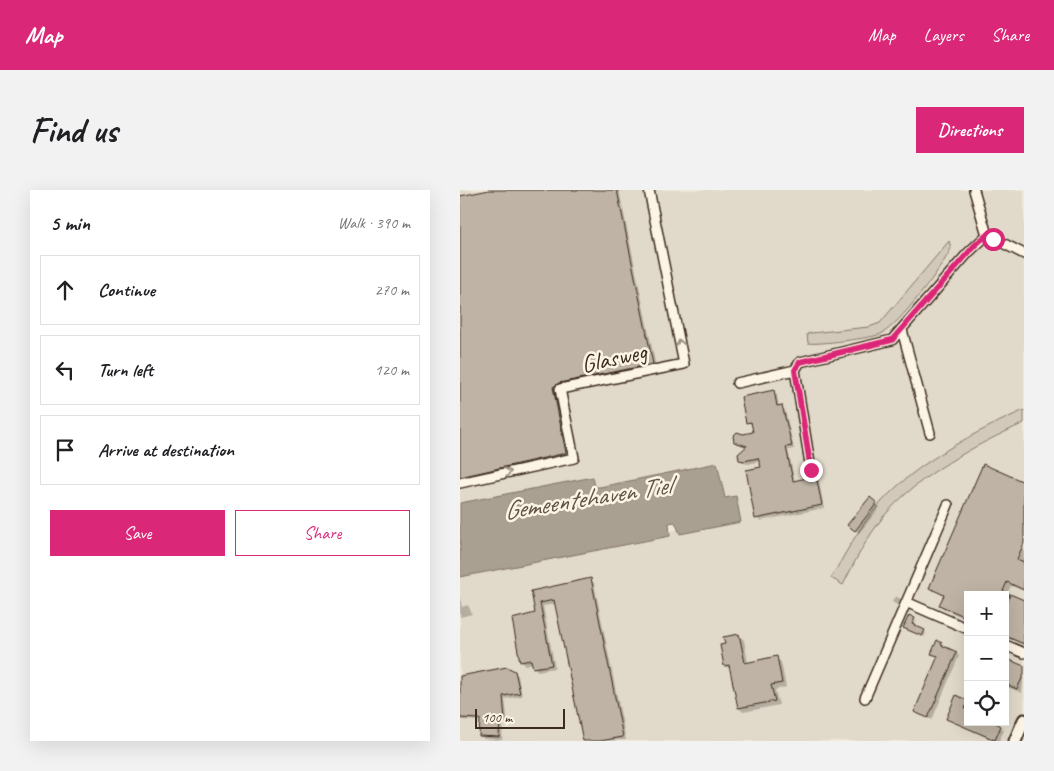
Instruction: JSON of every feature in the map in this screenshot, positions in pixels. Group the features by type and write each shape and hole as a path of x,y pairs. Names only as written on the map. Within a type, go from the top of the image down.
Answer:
{"main road":[{"path":"1014,741 1024,720"}],"street":[{"name":"Glasweg","path":"460,483 574,458 560,389 684,364 649,190"},
{"path":"974,190 987,235 1024,254"},
{"path":"811,470 795,370 800,362 892,340 968,253 987,235"},
{"path":"902,330 930,433"},
{"path":"737,383 795,370"},
{"path":"864,698 948,505"},
{"path":"906,602 964,627"},
{"path":"1009,647 1024,653"}],"shaded area":[{"path":"460,190 1024,190 1024,741 460,741 460,570 734,519 592,496 460,507"},
{"path":"949,241 951,248 947,257 920,295 889,329 881,334 867,337 833,342 808,343 807,334 869,327 880,323"},
{"path":"1024,410 1024,423 967,451 914,487 884,516 872,532 843,585 831,578 866,521 887,496 904,480 922,466 962,441"}],"water":[{"name":"Gemeentehaven Tiel","path":"717,463 725,498 736,496 741,522 680,534 675,522 669,523 670,536 460,577 460,503 593,477 595,487 600,487"}],"building":[{"path":"489,190 617,190 653,364 559,383 553,387 566,453 460,477 460,196"},
{"path":"774,390 777,406 782,405 792,446 786,447 793,481 816,476 822,505 755,519 746,470 761,467 758,458 744,461 739,460 738,454 747,446 734,442 733,436 737,432 743,434 753,432 751,422 746,423 741,397"},
{"path":"983,464 1024,482 1024,543 1017,559 1024,562 1024,590 1007,582 1003,591 964,591 964,616 939,605 944,595 929,588"},
{"path":"870,497 877,503 855,531 847,525"},
{"path":"591,578 623,737 600,741 583,741 554,600 540,603 552,665 533,668 531,660 520,662 512,619 535,613 531,591"},
{"path":"1009,594 1024,600 1024,644 1009,638"},
{"path":"909,615 915,618 912,624 925,630 922,636 903,628"},
{"path":"739,634 745,663 777,656 782,683 771,685 775,701 738,708 729,665 724,666 720,645 725,644 723,637"},
{"path":"937,640 942,643 941,645 957,652 928,718 914,712 938,656 931,654"},
{"path":"1009,660 1024,666 1024,674 1017,689 1009,686"},
{"path":"507,667 515,671 520,693 503,696 505,720 500,720 499,737 479,736 480,719 460,718 460,676"},
{"path":"956,695 964,699 964,726 1001,726 995,740 946,719"}],"route":[{"path":"811,470 795,370 800,362 892,340 976,244 987,235 993,239"}]}
